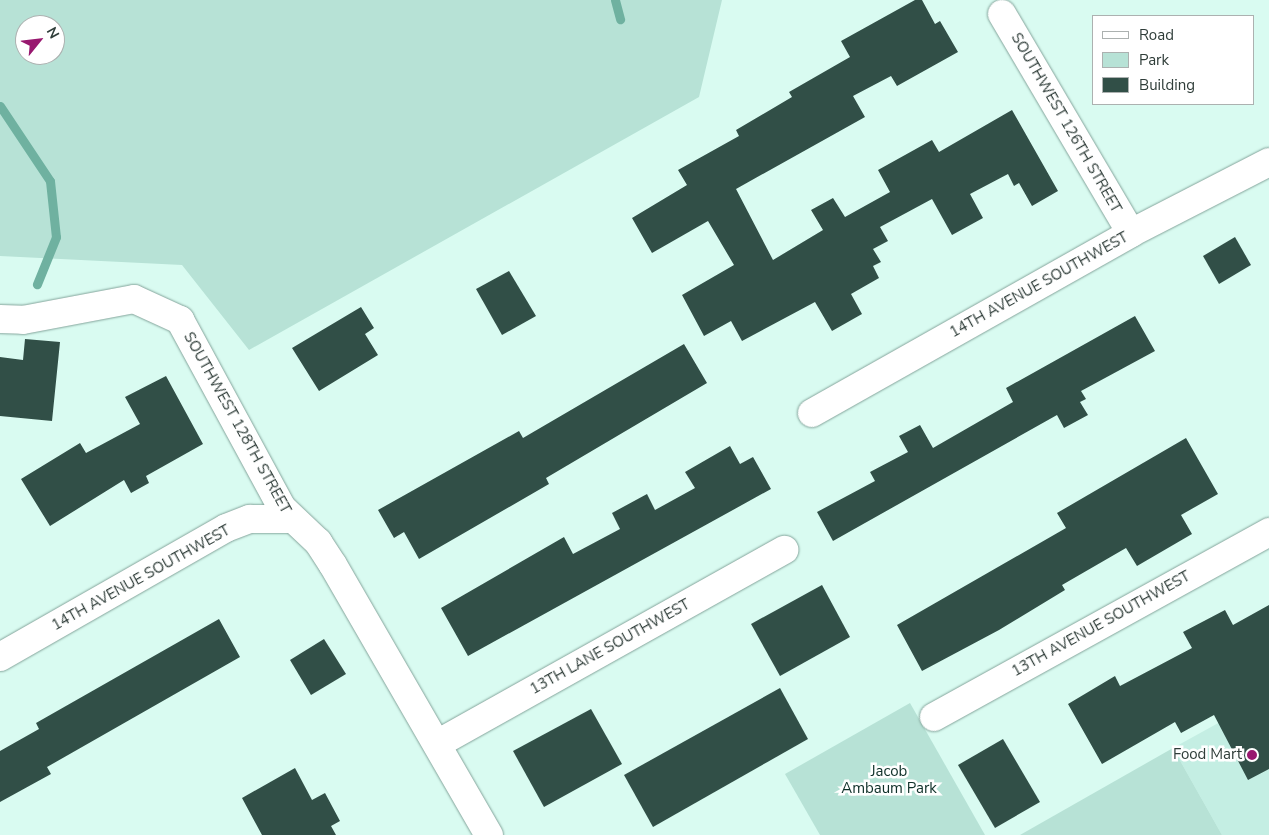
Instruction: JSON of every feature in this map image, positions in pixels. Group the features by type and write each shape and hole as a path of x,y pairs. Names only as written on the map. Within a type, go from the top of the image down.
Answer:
{"street":[{"name":"SOUTHWEST 126TH STREET","path":"1002,14 1130,233"},
{"name":"14TH AVENUE SOUTHWEST","path":"812,413 1130,233 1269,162"},
{"name":"SOUTHWEST 128TH STREET","path":"0,319 23,320 134,299 168,311 193,339 288,519 318,542 489,835"},
{"name":"14TH AVENUE SOUTHWEST","path":"0,657 226,528 250,519 288,519"},
{"name":"13TH AVENUE SOUTHWEST","path":"934,717 1269,532"},
{"name":"13TH LANE SOUTHWEST","path":"437,744 784,550"}],"shaded area":[{"path":"1269,695 1269,835 1222,835 1173,748"}],"green space":[{"path":"0,0 722,0 699,97 249,350 182,265 0,256"},
{"name":"Jacob Ambaum Park","path":"910,703 985,835 820,835 785,774"},
{"path":"1173,748 1222,835 1020,835"}],"building":[{"path":"915,0 922,0 935,24 940,21 958,52 897,86 891,76 853,96 865,117 736,189 773,260 823,230 811,210 833,198 845,217 890,192 878,170 932,140 939,152 1012,110 1058,191 1032,206 1019,183 1014,186 1008,174 970,194 983,218 952,235 932,199 880,227 888,241 873,249 881,262 873,266 879,278 851,294 862,314 832,331 815,302 742,341 731,321 704,336 682,295 734,265 708,221 652,253 632,218 687,185 678,170 739,136 736,130 792,97 789,92 850,57 841,41"},
{"path":"1235,237 1251,265 1219,284 1203,256"},
{"path":"509,271 536,316 502,335 476,289"},
{"path":"361,307 374,328 365,334 378,355 319,391 292,348"},
{"path":"1135,316 1155,351 1081,391 1086,399 1080,402 1088,415 1064,428 1057,415 833,541 817,512 875,481 870,472 908,452 899,436 920,425 933,448 1013,402 1006,388"},
{"path":"25,339 60,342 52,421 0,416 0,357 23,360"},
{"path":"684,344 707,383 546,478 549,484 419,559 404,532 394,538 378,510 519,431 523,438"},
{"path":"166,376 203,444 146,476 149,483 131,493 124,480 50,526 21,479 80,443 86,453 140,424 125,397"},
{"path":"1186,438 1218,494 1181,515 1192,534 1137,566 1126,548 1062,585 1065,590 999,630 922,671 897,625 1066,528 1057,513"},
{"path":"730,446 740,464 753,457 771,489 468,656 441,608 564,537 573,554 620,529 612,513 647,494 655,510 695,488 685,472"},
{"path":"822,585 850,637 780,676 751,624"},
{"path":"1269,605 1269,769 1248,780 1214,715 1181,733 1175,722 1102,764 1068,704 1115,676 1120,686 1192,648 1183,632 1225,610 1233,625"},
{"path":"219,619 240,657 47,767 51,774 0,802 0,751 39,729 36,723"},
{"path":"324,639 346,674 311,695 290,660"},
{"path":"780,688 808,739 653,827 624,775"},
{"path":"591,709 622,764 544,807 513,751"},
{"path":"1003,739 1040,802 995,828 958,765"},
{"path":"295,768 312,800 325,793 340,821 331,826 336,835 262,835 242,798"}],"waterway":[{"path":"615,0 620,19"},
{"path":"0,106 50,181 56,237 37,284"}],"place":[{"name":"Food Mart","path":"1252,755"}]}
